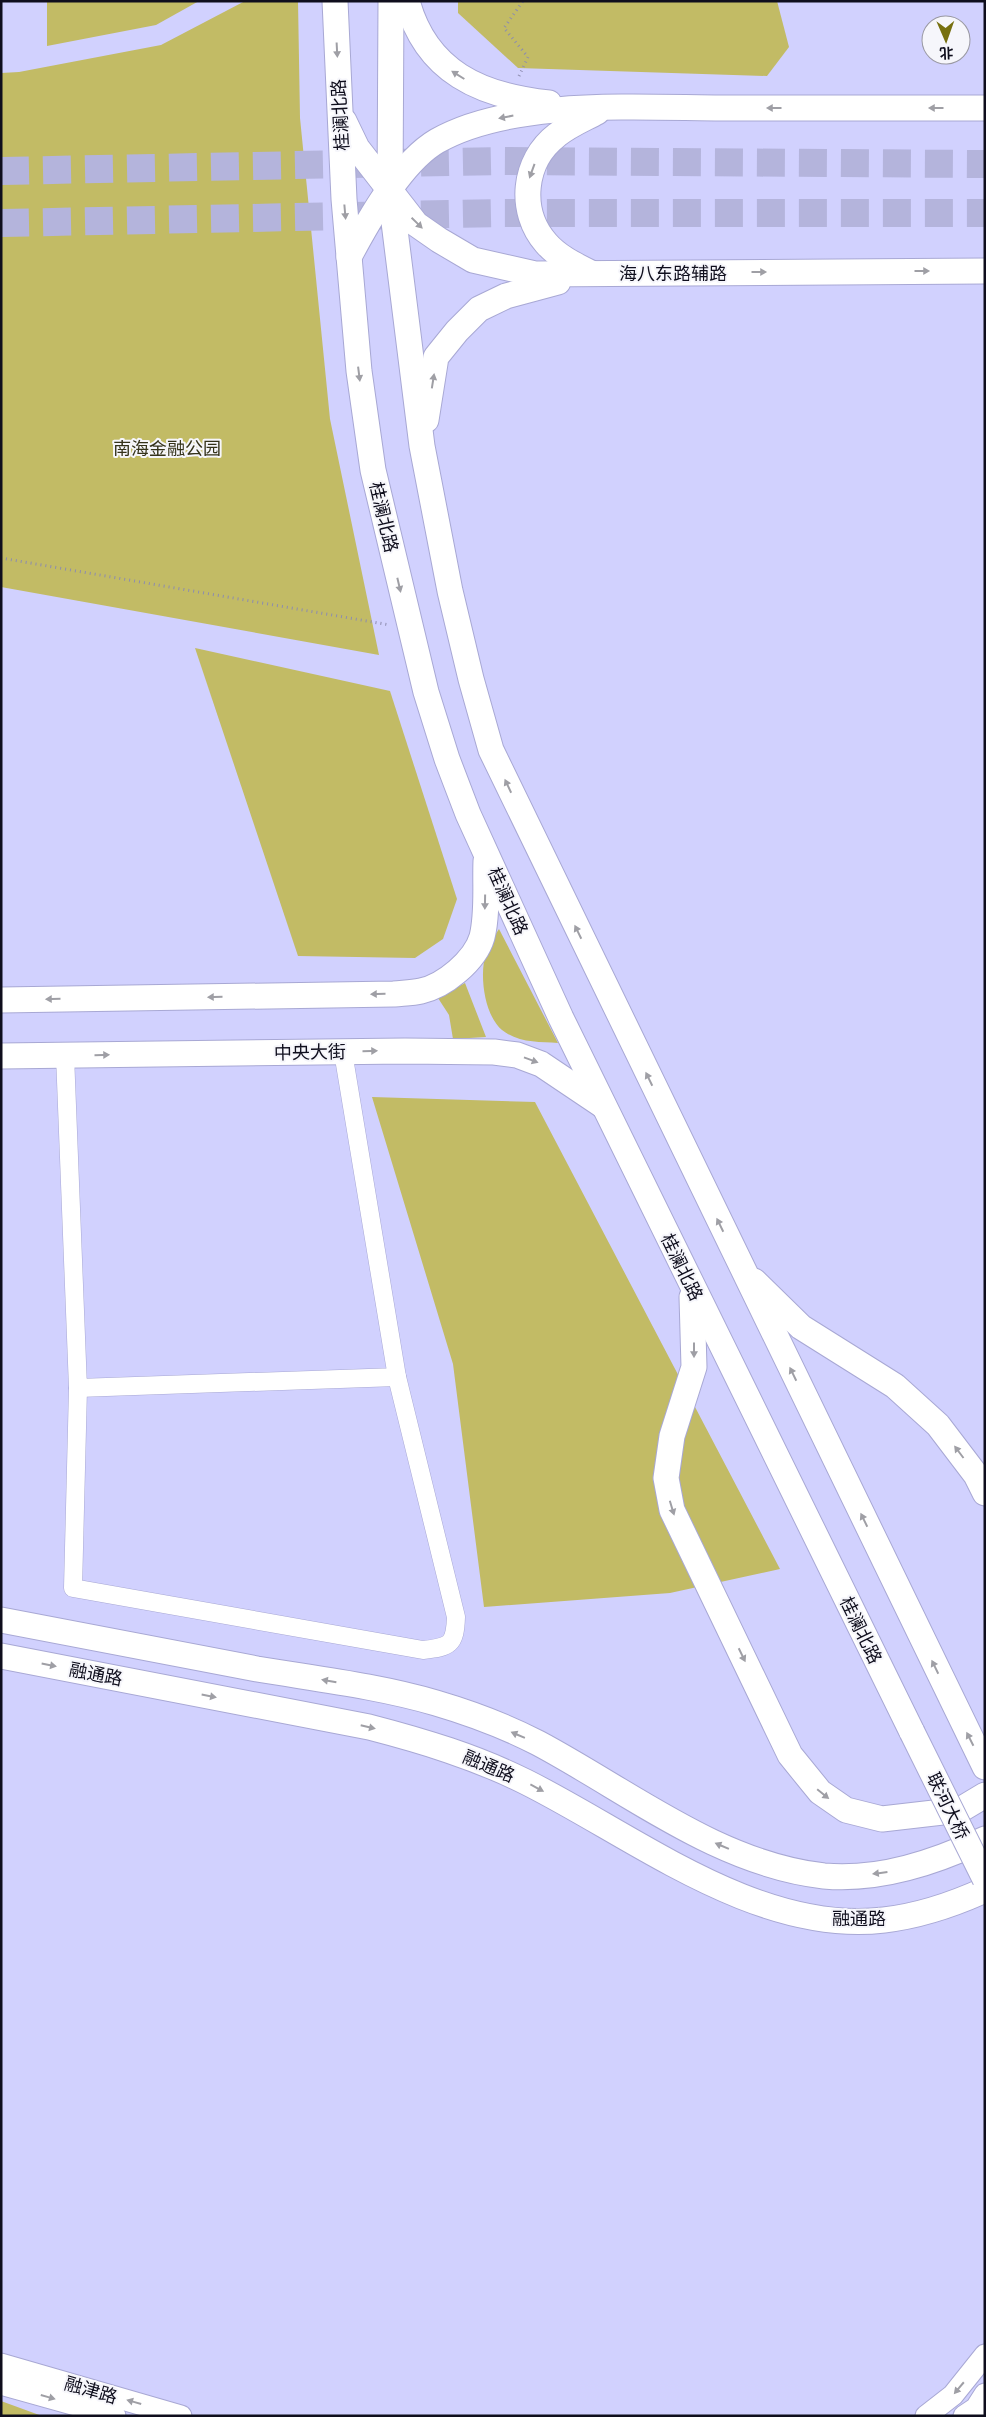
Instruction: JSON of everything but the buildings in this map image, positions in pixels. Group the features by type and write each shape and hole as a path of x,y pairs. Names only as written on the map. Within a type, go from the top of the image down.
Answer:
{"main road":[{"name":"桂澜北路","path":"335,1 349,258 359,371 373,470 426,692 447,759 486,853 604,1106 912,1732"},
{"path":"391,1 390,190 422,446 452,600 491,750 741,1269 985,1766"},
{"path":"407,1 419,35 436,58 456,76 489,91 524,100 606,108"},
{"path":"592,274 568,261 547,244 535,228 528,207 527,189 531,170 556,135 606,108"},
{"path":"349,258 366,225 390,190 420,154 436,142 464,128 506,116 606,108 985,108"},
{"name":"海八东路辅路","path":"340,112 357,148 416,224 474,260 535,274 985,271"},
{"path":"422,446 436,357 473,314 479,309 506,296 592,274"},
{"path":"1,1000 394,994 422,991 448,978 469,959 482,938 485,911 486,853"},
{"name":"中央大街","path":"1,1056 494,1052 516,1055 541,1064 604,1106"},
{"path":"741,1269 801,1327 895,1386 938,1425 976,1475 985,1493"},
{"path":"691,1284 694,1368 672,1436 666,1478 672,1510 790,1755 820,1792 846,1810 882,1819 960,1810 985,1795"},
{"name":"融通路","path":"1,1620 258,1669 378,1689 438,1703 536,1743 716,1844 750,1858 824,1876 859,1876 927,1864 985,1839"},
{"name":"融通路","path":"1,1656 369,1727 426,1742 479,1760 526,1782 704,1880 774,1909 830,1919 882,1920 920,1914 953,1904 985,1890"},
{"name":"联河大桥","path":"912,1732 985,1879"}],"street":[{"path":"65,1055 78,1388 73,1588 423,1650 440,1648 450,1644 456,1634 456,1617 397,1377 343,1052"},
{"path":"78,1388 397,1377"},
{"path":"926,2416 953,2395 985,2355"},
{"name":"融津路","path":"1,2364 181,2416"},
{"name":"融津路","path":"1,2384 115,2416"},
{"path":"964,2416 976,2408 985,2394"}],"path":[{"path":"510,97 528,57 504,28 523,1"},
{"path":"1,558 410,628"}],"green space":[{"path":"47,1 199,1 156,25 47,46"},
{"name":"南海金融公园","path":"245,1 298,1 300,118 330,419 379,655 1,587 1,73 19,72 161,45"},
{"path":"458,1 777,1 789,47 767,76 518,68 458,13"},
{"path":"195,648 390,691 457,899 443,939 415,958 298,956"},
{"path":"499,929 558,1043 522,1040 502,1030 491,1015 487,1005 483,972 486,953"},
{"path":"465,983 486,1037 453,1039 449,1015 438,998"},
{"path":"372,1097 535,1102 780,1569 670,1593 484,1607 453,1364"},
{"path":"1,2401 42,2416 1,2416"}],"tunnel":[{"path":"1,171 499,161 985,164"},
{"path":"1,223 498,213 985,213"}]}
